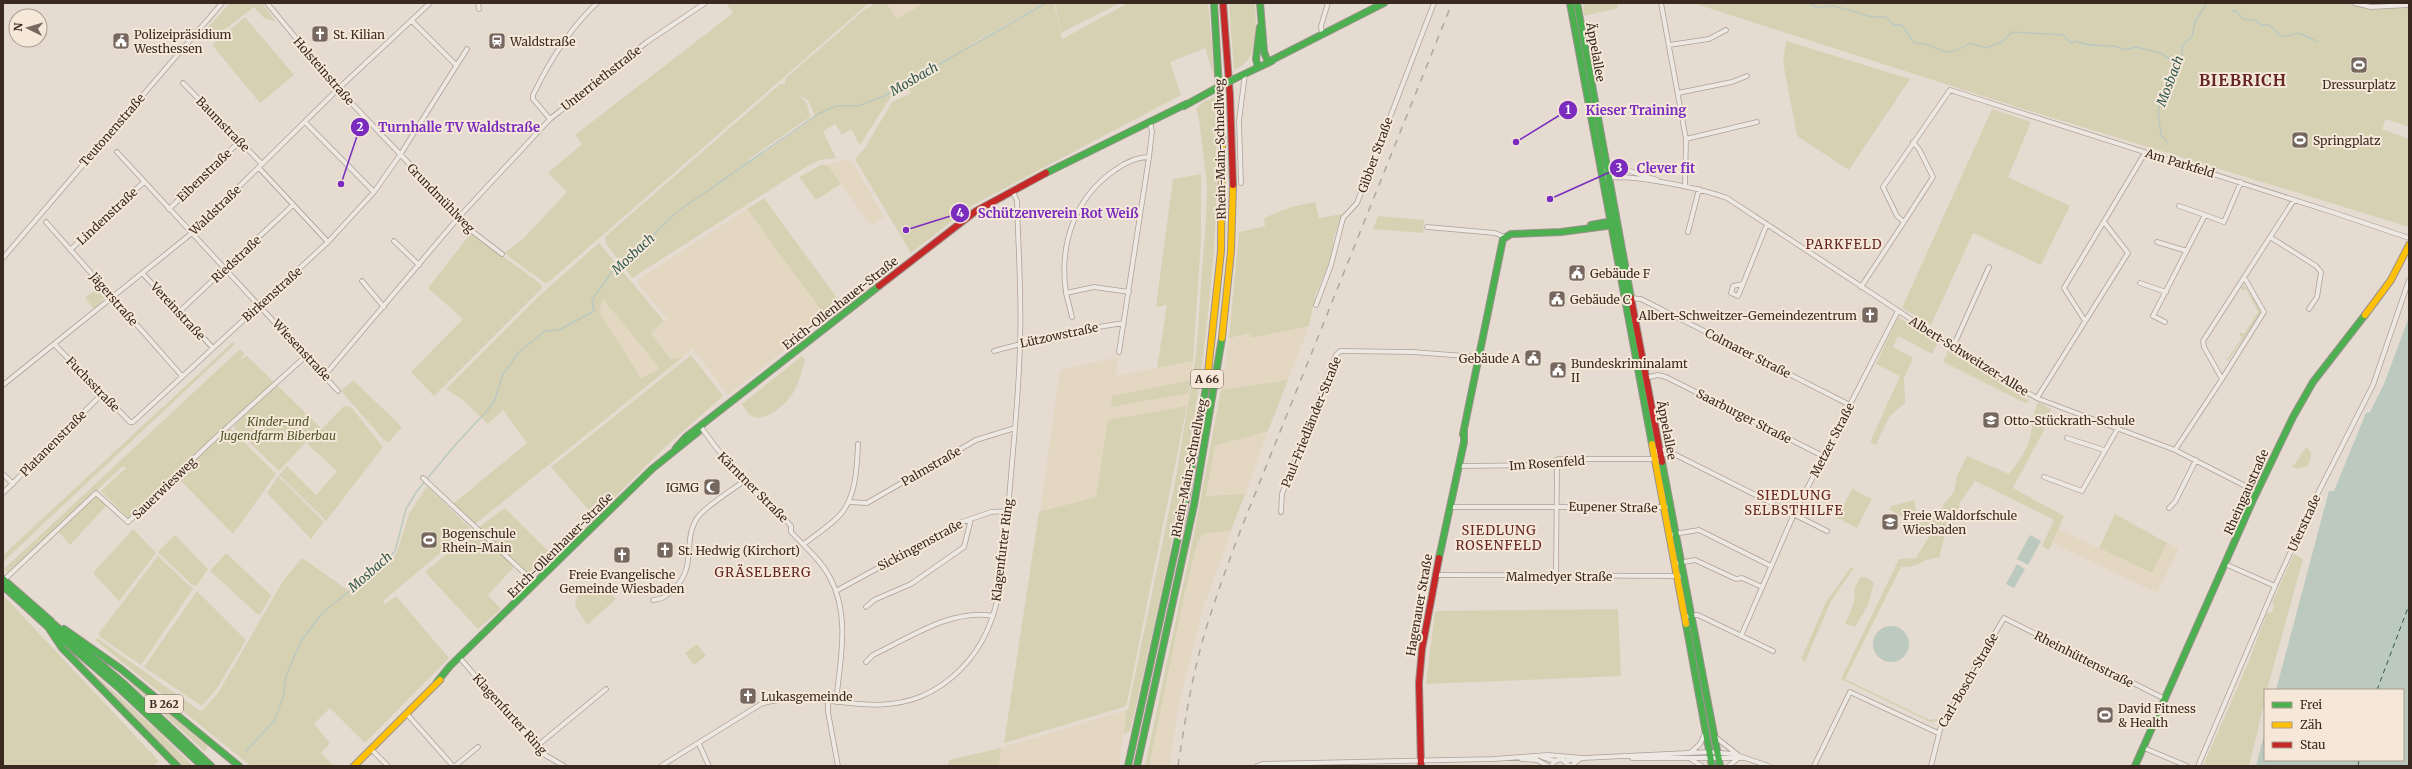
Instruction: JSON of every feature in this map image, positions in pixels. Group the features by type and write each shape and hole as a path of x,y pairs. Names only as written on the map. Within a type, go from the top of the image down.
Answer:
{"main road":[{"name":"Rhein-Main-Schnellweg","path":"1128,766 1196,450 1213,340 1221,251 1223,197 1223,143 1214,3"},
{"name":"Rhein-Main-Schnellweg","path":"1138,766 1204,452 1226,303 1231,251 1233,159 1230,75 1223,3"},
{"path":"1260,3 1264,52 1269,62"},
{"name":"Erich-Ollenhauer-Straße","path":"354,766 437,682 448,674 460,658 686,437 701,427 969,216 995,200 1002,193 1011,191 1150,122 1384,3"},
{"name":"Äppelallee","path":"1570,3 1610,223 1629,300"},
{"name":"Äppelallee","path":"1577,3 1672,534 1718,752 1719,763"},
{"path":"1258,67 1257,55 1261,15"},
{"path":"1505,236 1511,234 1544,233 1581,229 1617,222"},
{"name":"Hagenauer Straße","path":"1421,763 1421,656 1435,575 1458,466 1478,358 1501,245 1505,236"},
{"name":"Rheingaustraße","path":"2135,766 2257,492 2313,382 2384,290 2396,272 2409,245"},
{"name":"B 262","path":"4,582 100,663 193,753"},
{"name":"B 262","path":"4,582 72,649 193,753"},
{"name":"Äppelallee","path":"1689,618 1712,766"},
{"name":"B 262","path":"49,620 105,657 239,766"},
{"name":"B 262","path":"48,627 67,654 177,766"},
{"path":"193,753 202,766"},
{"path":"193,753 211,766"}],"street":[{"name":"Teutonenstraße","path":"4,256 222,3"},
{"name":"Holsteinstraße","path":"267,3 338,89 400,155"},
{"name":"Waldstraße","path":"3,385 143,274 192,233 338,89 430,3"},
{"path":"478,3 479,9"},
{"path":"550,119 533,99 533,95 549,64 586,13 597,3"},
{"name":"Unterriethstraße","path":"325,375 420,265 458,218 550,119 626,58 705,3"},
{"path":"1322,35 1321,26 1328,3"},
{"name":"Gibber Straße","path":"1316,305 1331,265 1343,218 1357,203 1434,3"},
{"path":"1661,3 1686,139 1685,185"},
{"path":"2354,3 2371,7 2409,4"},
{"path":"412,21 456,66"},
{"path":"1669,45 1709,39 1726,30"},
{"name":"Birkenstraße","path":"131,423 328,242 374,192 400,155 467,49"},
{"path":"1241,183 1239,121 1245,74"},
{"path":"1678,93 1732,82 1747,76"},
{"name":"Baumstraße","path":"184,83 240,141 293,205 328,242"},
{"name":"Am Parkfeld","path":"1913,142 1950,90 2145,153 2241,182 2409,238"},
{"path":"305,122 374,192"},
{"path":"1120,352 1149,157 1152,132 1150,122"},
{"path":"1686,139 1757,122"},
{"name":"Eibenstraße","path":"169,209 240,141"},
{"path":"1861,287 1904,222 1933,177 1919,149 1913,142 1882,189 1897,216 1904,222"},
{"name":"Wiesenstraße","path":"117,152 338,390"},
{"path":"2085,321 2064,288 2145,153"},
{"name":"Grundmühlweg","path":"400,155 458,218 502,254"},
{"path":"1072,317 1066,293 1064,253 1069,231 1079,208 1091,191 1108,174 1131,160 1149,157"},
{"name":"Albert-Schweitzer-Allee","path":"1607,169 1621,168 1657,180"},
{"path":"1607,169 1601,174 1608,178"},
{"name":"Albert-Schweitzer-Allee","path":"1608,178 1622,176 1657,180 1685,185 1727,198 2006,381 2037,398 2175,450 2257,492"},
{"name":"Lindenstraße","path":"70,250 144,182"},
{"path":"2178,206 2224,222 2241,182"},
{"path":"1688,232 1699,189"},
{"name":"Klagenfurter Ring","path":"661,766 699,744 761,704 794,698 865,706 888,705 930,692 954,676 976,652 993,616 1002,570 1015,428 1020,342 1017,201 1011,191"},
{"path":"2222,378 2202,343 2294,200"},
{"name":"Riedstraße","path":"179,312 293,205"},
{"path":"2165,322 2153,316 2205,215"},
{"name":"Jägerstraße","path":"46,222 182,376"},
{"path":"2037,398 2128,253 2104,222"},
{"path":"1743,284 1767,224"},
{"path":"1427,227 1495,233 1505,236"},
{"path":"2270,237 2316,266 2321,272 2317,297 2309,309"},
{"path":"394,241 420,265"},
{"path":"2157,242 2187,251"},
{"path":"1953,347 1989,267"},
{"name":"Vereinstraße","path":"143,274 213,348"},
{"path":"2175,450 2264,312 2244,277"},
{"name":"Uferstraße","path":"2198,766 2274,586 2316,497 2374,386 2409,280"},
{"path":"362,281 384,307"},
{"path":"2140,283 2166,292"},
{"path":"1066,293 1094,287 1129,292"},
{"name":"Colmarer Straße","path":"1629,300 1646,302 1850,405"},
{"name":"Metzer Straße","path":"1742,636 1794,514 1898,311"},
{"name":"Lützowstraße","path":"994,350 1020,342 1124,323"},
{"name":"Fuchsstraße","path":"54,344 131,423"},
{"name":"Paul-Friedländer-Straße","path":"1281,512 1282,494 1336,355 1340,351 1410,351 1478,358"},
{"name":"Sauerwiesweg","path":"4,582 96,493 128,522 307,355"},
{"name":"Saarburger Straße","path":"1643,378 1658,375 1666,377 1823,456"},
{"name":"Platanenstraße","path":"3,492 102,394"},
{"name":"Kärntner Straße","path":"701,427 715,449 759,497 766,498 791,526 791,532 804,544 826,570 836,591 842,632 836,702"},
{"name":"Palmstraße","path":"849,502 867,502 976,440 1015,428"},
{"path":"2044,477 2082,491 2104,450 2118,428"},
{"path":"2067,438 2104,450"},
{"path":"804,544 838,518 849,502 856,467 858,444"},
{"name":"Im Rosenfeld","path":"1458,466 1546,465 1559,459 1673,454 1826,530"},
{"path":"2169,508 2175,502 2196,460"},
{"name":"Eupener Straße","path":"1554,462 1557,466 1556,576"},
{"path":"3,474 12,484"},
{"path":"423,478 536,584"},
{"path":"653,600 665,596 678,585 686,575 693,529 698,518 744,481"},
{"name":"Eupener Straße","path":"1449,507 1667,507"},
{"name":"Sickingenstraße","path":"836,591 971,519 991,512 1008,511"},
{"path":"866,607 874,600 911,584 964,547 971,519"},
{"path":"1672,534 1699,530 1772,566"},
{"path":"1678,563 1695,560 1736,579 1742,578 1762,587"},
{"path":"2225,564 2274,586"},
{"name":"Malmedyer Straße","path":"1435,575 1680,576"},
{"path":"866,662 873,655 947,620 962,615 993,616"},
{"path":"1689,618 1703,618 1773,651"},
{"name":"Rheinhüttenstraße","path":"2004,618 2164,699"},
{"name":"Carl-Bosch-Straße","path":"1930,766 1938,732 2004,618"},
{"name":"Klagenfurter Ring","path":"460,658 536,747 555,764 564,766"},
{"path":"536,747 606,689"},
{"path":"1814,766 1850,692 1938,732"},
{"path":"828,702 828,712 838,766"},
{"path":"406,713 454,766 478,747"},
{"path":"1691,752 1700,744 1706,731"},
{"path":"1714,736 1738,757"},
{"path":"699,744 709,766"},
{"path":"2144,748 2187,766"},
{"path":"371,749 388,766"},
{"path":"1514,758 1537,760 1550,766 1555,761 1562,759 1566,761 1582,758 1718,752 1748,758 1769,766"},
{"path":"1257,766 1262,764 1421,763 1567,755 1582,758"},
{"path":"1539,756 1555,761"},
{"path":"1624,757 1691,760 1710,759 1719,763 1738,757"},
{"path":"1728,766 1738,757"},
{"path":"1566,761 1570,766 1582,758"},
{"path":"1691,760 1702,766"}],"shaded area":[{"path":"886,3 924,3 897,19"},
{"path":"847,159 851,160 884,217 871,226 828,165"},
{"path":"747,209 826,317 728,395 692,348 683,357 672,359 651,334 667,319 638,283 638,280"},
{"path":"603,299 660,369 657,372 641,378 599,312"},
{"path":"2409,317 2409,766 2256,766 2264,735 2264,761 2404,761 2404,689 2276,689 2329,491 2334,491 2366,413 2370,412 2384,384"},
{"path":"1309,326 1288,380 1221,390 1229,338 1252,333 1252,338"},
{"path":"1118,357 1116,376 1193,361 1191,380 1112,396 1111,407 1189,393 1187,406 1109,420 1096,497 1040,513 1060,370"},
{"path":"1268,431 1245,494 1206,496 1215,446"},
{"path":"2052,526 2152,573 2167,543 2179,549 2157,593 2045,539"},
{"path":"1232,530 1203,608 1178,707 1170,766 1149,766 1183,601 1197,544 1202,534"},
{"path":"2030,535 2041,541 2028,565 2017,559"},
{"path":"2017,564 2025,569 2014,588 2006,584"},
{"path":"1894,626 1904,631 1908,637 1908,651 1904,657 1898,661 1888,662 1878,657 1874,651 1873,641 1878,631 1884,627"},
{"path":"1126,710 1119,766 999,766 1001,748"}],"green space":[{"path":"230,3 262,3 276,22 264,18 254,7 219,34 206,36 203,33"},
{"path":"726,3 869,3 550,281 545,283 504,253 522,240 567,192 548,173 582,144 575,135 733,13"},
{"path":"876,3 886,3 897,19 924,3 1044,3 970,45 972,46 1046,3 1054,3 1062,39 1128,3 1208,3 1215,80 1205,48 1170,62 1181,95 973,205 911,253 855,159 865,148 892,102 911,93 910,90 897,93 890,98 860,145 851,129 842,135 835,124 823,131 836,158 820,160 809,165 632,278 605,242 606,236 780,84 785,84 786,78 863,11","holes":["799,95 809,101 815,117 751,162 749,159 810,117 807,104"]},
{"path":"1055,3 1120,3 1061,33"},
{"path":"1229,3 1255,4 1255,42 1248,59 1234,70"},
{"path":"1583,3 1617,3 1618,8 1584,16"},
{"path":"1693,3 2346,3 2368,9 2409,7 2409,127 2386,119 2382,129 2409,139 2409,227 2017,107"},
{"path":"245,17 294,75 260,103 212,45"},
{"path":"1786,41 1910,79 1849,170 1797,136 1783,62"},
{"path":"1215,97 1216,210 1209,309 1201,370 1182,491 1170,551 1130,731 1124,734 1126,710 1128,709 1176,477 1196,355 1207,185 1199,119 1196,109 1203,102"},
{"path":"1992,109 2031,122 2008,177 2070,206 2041,265 1973,233 1931,325 1902,308"},
{"path":"821,165 828,165 841,184 816,200 799,177"},
{"path":"1201,174 1201,241 1193,361 1157,368 1167,305 1156,307 1173,179"},
{"path":"764,198 842,305 826,317 747,209"},
{"path":"1315,202 1319,218 1342,214 1333,239 1333,248 1327,268 1316,293 1309,326 1251,338 1251,333 1229,338 1239,232 1265,226 1264,218 1291,207"},
{"path":"1378,216 1424,220 1423,233 1373,229"},
{"path":"471,233 541,284 542,288 434,396 411,372 463,319 428,288"},
{"path":"599,243 664,321 651,334 671,359 683,357 475,524 453,504 527,443 503,410 488,424 462,399 446,389 540,295","holes":["603,299 660,369 641,378 599,312"]},
{"path":"2245,286 2260,310 2260,314 2228,361 2225,357 2228,358 2242,337 2239,335 2241,332 2244,334 2258,312 2246,289 2242,291 2241,287"},
{"path":"98,287 105,297 94,309 85,298"},
{"path":"1898,317 1938,342 1932,354 1898,336 1893,347 1913,358 1904,378 1905,403 1889,417 1876,445 1870,442 1900,376 1876,364"},
{"path":"233,342 235,344 3,562 3,555"},
{"path":"1949,348 2030,401 2025,403 1943,362"},
{"path":"240,349 245,354 240,360 247,356 274,382 129,519 101,491 126,468 123,466 8,573 4,569"},
{"path":"691,355 723,396 664,448 595,517 551,467"},
{"path":"802,356 805,360 801,375 793,394 789,399 778,409 765,416 759,418 750,415 742,404"},
{"path":"353,380 402,427 389,442 384,440 341,391"},
{"path":"1191,380 1189,393 1111,407 1112,396"},
{"path":"1288,380 1268,431 1215,446 1206,496 1245,494 1231,530 1203,534 1197,544 1183,601 1149,766 1145,766 1194,534 1221,390"},
{"name":"Kinder-und Jugendfarm Biberbau","path":"277,385 320,427 279,471 234,428 236,423"},
{"path":"2038,402 2051,409 2044,430 2013,488 2064,516 2049,550 2042,546 2054,520 1975,481 1960,503 1958,517 1944,538 1939,558 1934,558 1912,566 1901,567 1845,679 1930,720 1939,718 1937,721 1930,722 1841,679 1899,559 1916,558 1930,535 1913,525 1914,522 1921,518 1923,512 1937,518 1941,515 1943,505 1954,492 1957,476 1967,456 2009,474 2026,449"},
{"path":"344,406 351,407 383,447 326,521 279,475 287,466 316,495 337,471 307,444"},
{"path":"1187,406 1127,703 1124,707 1004,743 1039,512 1096,497 1108,420"},
{"path":"229,427 276,474 233,534 177,477"},
{"path":"2306,447 2311,453 2311,458 2307,466 2297,469 2291,466 2294,465"},
{"path":"278,476 324,522 311,539 267,493"},
{"path":"427,486 470,528 383,601 385,604 396,596 449,658 365,743 330,708 314,724 330,743 321,753 334,766 251,766 95,640 97,638 200,711 203,710 218,693 283,581 302,558 352,593 389,563 397,552 409,514"},
{"path":"1852,489 1872,499 1857,528 1837,518"},
{"path":"95,497 99,497 107,505 70,545 58,531"},
{"path":"1914,500 1917,514 1908,520 1890,510 1891,506"},
{"path":"505,508 554,557 532,578 479,527"},
{"path":"2115,514 2167,543 2152,573 2099,548"},
{"path":"133,529 156,553 119,601 93,573"},
{"path":"476,530 515,566 488,595 501,609 478,629 425,572"},
{"path":"175,535 208,569 196,586 192,585 158,552"},
{"path":"226,553 271,595 261,614 257,614 210,571"},
{"path":"2294,554 2303,559 2267,689 2264,689 2264,704 2249,766 2203,766 2249,661 2267,613 2272,612 2274,605 2272,603"},
{"path":"158,556 193,589 141,665 100,637 99,633"},
{"path":"1851,567 1854,568 1831,601 1805,662 1801,659 1826,602"},
{"path":"1860,577 1866,577 1874,583 1868,605 1855,627 1845,624 1854,603 1855,587"},
{"path":"591,585 604,587 616,599 587,625 575,606 580,593 584,588"},
{"path":"197,591 246,640 217,688 202,706 144,667"},
{"path":"3,595 159,761 153,766 3,766"},
{"path":"1618,609 1621,676 1426,684 1435,611"},
{"path":"697,644 706,656 694,665 685,653"},
{"path":"71,653 160,733 193,766 180,766"},
{"path":"105,660 209,743 205,752"},
{"path":"1001,748 999,766 948,766 949,760"}],"waterway":[{"name":"Mosbach","path":"246,751 275,720 283,697 286,676 301,641 323,612 386,562 395,551 406,509 417,491 456,444 487,411 495,399 503,374 519,352 545,331 559,330 594,311 592,300 616,266 645,243 677,212 818,114 836,106 858,106 884,96 1046,3"},
{"path":"1809,3 1820,8 1833,6 1872,17 1886,17 1893,25 1902,25 1914,43 1924,44 1947,52 1960,49 1970,43 1986,48 2002,42 2012,32 2063,35 2071,43 2077,41 2088,45 2114,46 2124,50 2136,47 2153,51 2163,54 2176,66"},
{"name":"Mosbach","path":"2167,142 2161,135 2158,111 2162,96 2169,90 2176,66 2182,57 2182,46 2192,36 2195,22 2207,3"},
{"path":"2232,11 2236,11 2243,19 2255,20 2261,25 2269,25 2282,37 2299,33 2316,41"}],"ferry route":[{"path":"2377,689 2409,605"},
{"path":"2358,766 2359,761"}],"railway":[{"path":"1178,766 1196,664 1224,574 1452,3"}],"traffic: fast":[{"path":"1214,3 1222,139"},
{"path":"1260,3 1264,52 1268,62"},
{"path":"1270,61 1384,3"},
{"path":"1570,3 1652,444"},
{"path":"1577,3 1631,298"},
{"path":"1258,67 1256,59 1260,27"},
{"path":"1236,78 1272,61"},
{"path":"1213,90 1236,78"},
{"path":"1184,106 1213,90"},
{"path":"1046,173 1186,104"},
{"path":"1591,225 1613,221"},
{"path":"1463,434 1503,239 1511,234 1561,232 1614,225"},
{"path":"676,448 686,437 879,286"},
{"path":"2135,766 2253,500 2293,417 2313,382 2365,315"},
{"path":"1137,766 1194,505 1222,338"},
{"path":"1128,766 1184,510 1207,382"},
{"path":"1439,558 1464,442 1464,431"},
{"path":"437,682 450,666 652,469 698,432"},
{"path":"1662,462 1720,766"},
{"path":"3,579 51,621"},
{"path":"3,586 48,627 62,648 177,766"},
{"path":"49,620 123,683 211,766"},
{"path":"1686,624 1712,766"},
{"path":"48,627 119,688 202,766"},
{"path":"64,629 121,669 239,766"}],"traffic: slow":[{"path":"1207,382 1221,251 1222,139"},
{"path":"1222,338 1231,251 1233,185"},
{"path":"2365,315 2391,280 2409,245"},
{"path":"1652,444 1686,624"},
{"path":"354,766 440,680"}],"traffic: jam":[{"path":"1223,3 1230,96 1233,185"},
{"path":"879,286 976,211 1046,173"},
{"path":"1631,298 1662,462"},
{"path":"1421,766 1419,683 1422,649 1439,558"}],"place":[{"name":"St. Kilian","path":"320,34"},
{"name":"Polizeipräsidium Westhessen","path":"121,41"},
{"name":"Waldstraße","path":"497,41"},
{"name":"Dressurplatz","path":"2359,65"},
{"name":"Springplatz","path":"2300,140"},
{"name":"Kieser Training","path":"1516,142"},
{"name":"Turnhalle TV Waldstraße","path":"341,184"},
{"name":"Clever fit","path":"1550,199"},
{"name":"Schützenverein Rot Weiß","path":"906,230"},
{"name":"Gebäude F","path":"1577,273"},
{"name":"Gebäude C","path":"1557,299"},
{"name":"Albert-Schweitzer-Gemeindezentrum","path":"1870,315"},
{"name":"Gebäude A","path":"1533,358"},
{"name":"Bundeskriminalamt II","path":"1558,370"},
{"name":"Otto-Stückrath-Schule","path":"1991,420"},
{"name":"IGMG","path":"712,487"},
{"name":"Freie Waldorfschule Wiesbaden","path":"1890,522"},
{"name":"Bogenschule Rhein-Main","path":"429,540"},
{"name":"St. Hedwig (Kirchort)","path":"665,550"},
{"name":"Freie Evangelische Gemeinde Wiesbaden","path":"622,555"},
{"name":"Lukasgemeinde","path":"748,696"},
{"name":"David Fitness & Health","path":"2105,715"}],"district":[{"name":"BIEBRICH","path":"2243,80"},
{"name":"PARKFELD","path":"1844,244"},
{"name":"SIEDLUNG SELBSTHILFE","path":"1794,502"},
{"name":"SIEDLUNG ROSENFELD","path":"1499,538"},
{"name":"GRÄSELBERG","path":"763,572"}]}
